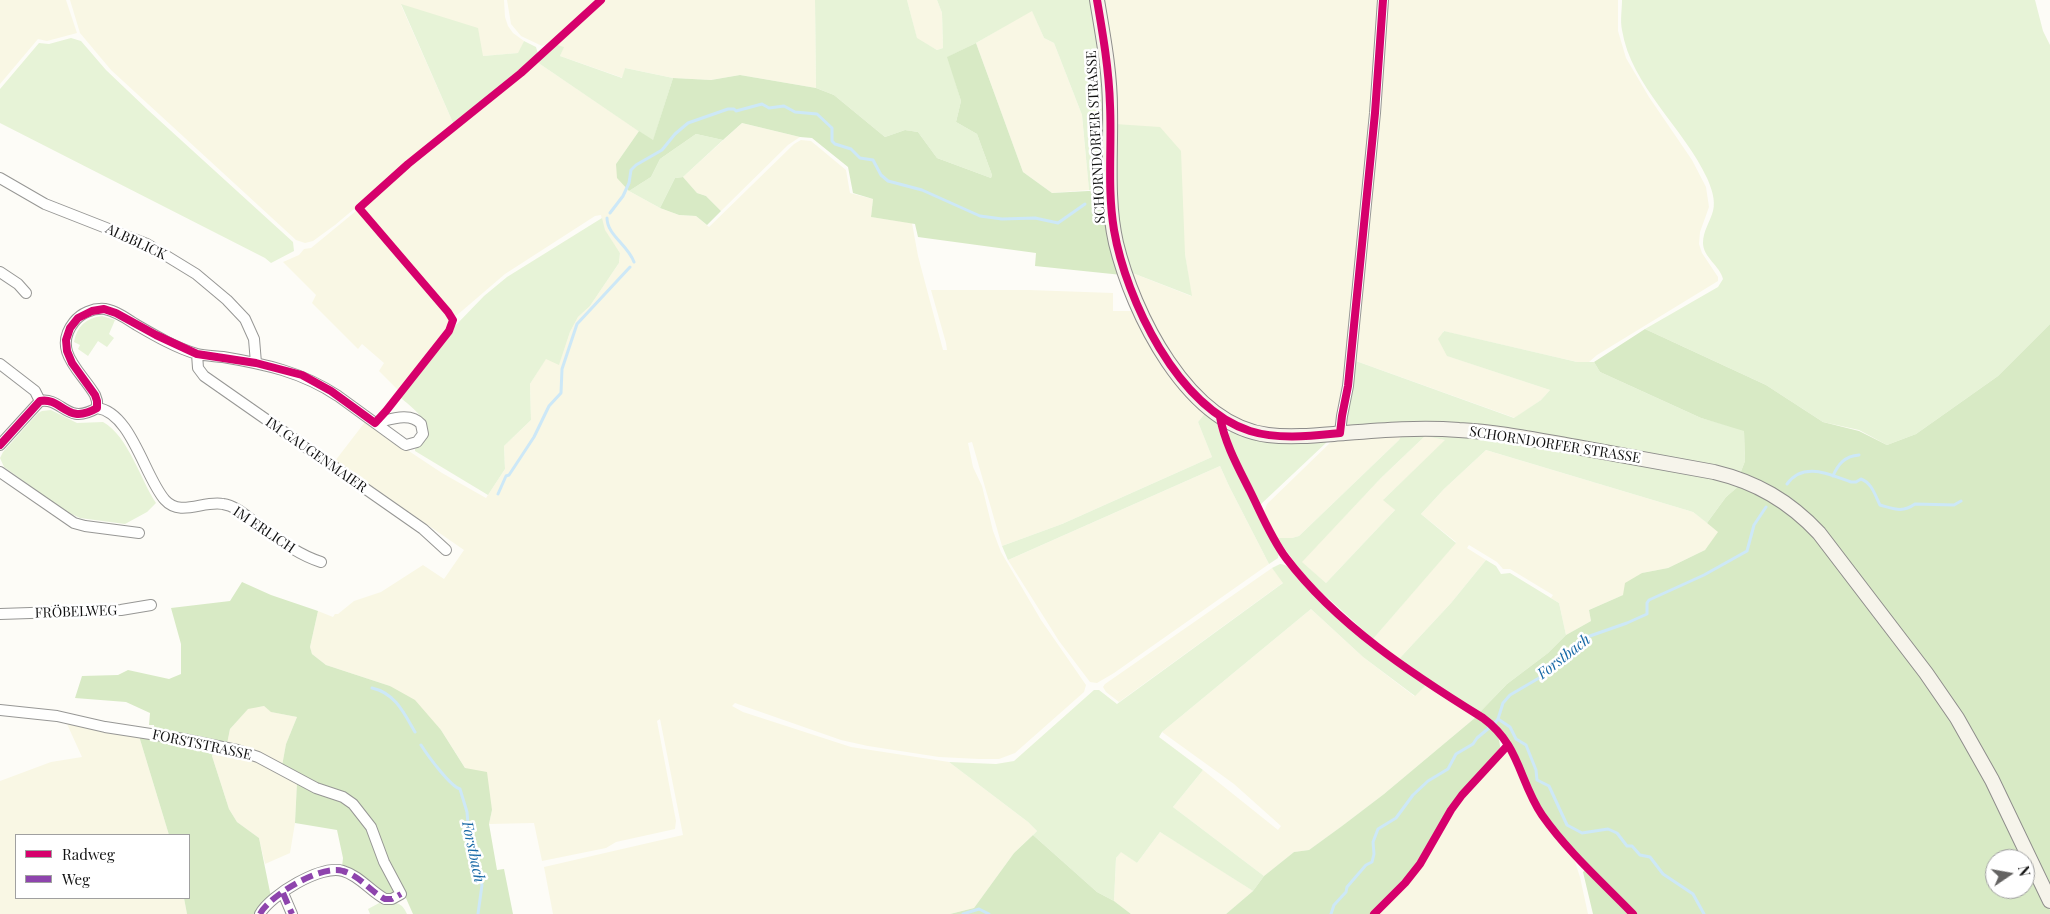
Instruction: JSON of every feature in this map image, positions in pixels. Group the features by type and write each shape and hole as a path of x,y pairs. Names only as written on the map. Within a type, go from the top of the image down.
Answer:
{"main road":[{"name":"SCHORNDORFER STRASSE","path":"1097,0 1109,89 1110,193 1114,230 1130,285 1154,337 1171,364 1196,396 1212,411 1228,421 1250,431 1271,435 1340,434 1425,429 1490,432 1714,472 1754,485 1794,508 1819,533 1926,673 1957,718 1977,750 2050,900"}],"street":[{"path":"1340,434 1348,386 1375,113 1383,0"},
{"name":"ALBBLICK","path":"0,178 45,204 148,244 204,280 233,305 248,322 254,338 256,363"},
{"path":"0,272 18,284 26,293"},
{"path":"0,445 40,401 50,401 74,414 87,413 97,408 97,398 74,367 66,346 70,328 75,320 84,314 100,309 116,313 156,335 197,354 256,363 283,369 309,378 331,391 375,423"},
{"name":"IM GAUGENMAIER","path":"197,354 198,368 204,376 422,529 446,550"},
{"path":"0,364 35,391 40,401"},
{"name":"IM ERLICH","path":"97,408 108,411 116,418 140,453 162,496 170,505 177,508 210,503 228,505 302,555 321,562"},
{"path":"0,472 74,523 139,532"},
{"name":"FRÖBELWEG","path":"0,614 126,610 151,605"},
{"name":"FORSTSTRASSE","path":"0,710 56,716 105,727 184,739 237,750 258,757 316,788 352,804 371,827 384,862 401,894 392,899 385,899 360,880 340,870 313,875 283,893"},
{"path":"260,914 268,904 283,893 292,914"}],"shaded area":[{"path":"0,0 66,0 77,33 47,41 38,39 0,84"},
{"path":"70,0 504,0 505,17 508,26 513,33 524,41 519,53 483,56 401,5 454,125 335,225 313,241 305,243 296,240 111,70 80,33"},
{"path":"507,0 815,0 816,88 740,75 711,80 673,78 625,68 623,78 560,56 563,47 551,43 542,46 521,36 511,24"},
{"path":"907,0 937,0 942,13 943,48 937,50 917,39"},
{"path":"1101,0 1381,0 1348,365 1337,424 1333,428 1289,431 1251,425 1214,406 1183,372 1156,329 1130,272 1191,296 1185,254 1115,124"},
{"path":"1385,0 1618,0 1618,31 1626,58 1649,97 1692,160 1706,187 1709,207 1700,232 1699,244 1702,253 1718,277 1718,281 1597,355 1589,362 1577,362 1443,331 1448,356 1550,390 1541,400 1515,418 1353,360"},
{"path":"1032,10 1044,38 1054,43 1082,115 1089,190 1052,193 1023,172 976,43"},
{"path":"537,62 639,131 616,164 629,191 660,208 679,215 696,216 709,227 794,144 801,140 811,141 846,170 850,193 873,199 871,217 912,223 918,256 943,350 947,350 946,343 931,290 1029,290 1113,293 1113,311 1137,311 1206,412 1198,422 1212,457 1062,524 1002,546 972,442 968,443 973,467 982,486 993,531 1001,552 1041,620 1086,685 1084,692 1015,753 999,759 979,759 939,757 868,746 841,740 735,703 732,706 743,712 851,747 949,762 1028,822 1037,831 1014,853 974,908 950,914 553,914 544,867 683,835 660,719 657,721 676,821 675,829 616,842 606,848 542,861 534,823 489,824 492,810 441,730 390,686 326,665 312,654 310,647 318,611 333,617 354,601 381,592 423,565 444,579 464,550 335,461 365,422 442,473 486,498 505,469 504,446 531,420 530,384 546,358 559,364 570,332 578,317 590,306 619,263 620,253 604,230 601,215 595,216 505,274 449,322 445,332 399,391 379,371 384,363 362,344 358,349 312,303 316,295 283,262 299,255 304,249 311,248"},
{"path":"742,123 800,137 788,145 721,211 706,196 697,193 683,177"},
{"path":"1402,434 1399,440 1299,536 1277,538 1264,512 1267,504 1335,438"},
{"path":"1425,436 1446,440 1384,499 1395,510 1326,583 1301,562 1381,478"},
{"path":"1486,450 1693,512 1719,532 1705,550 1668,568 1642,573 1623,595 1589,610 1591,621 1566,635 1559,603 1551,598 1553,595 1510,569 1503,569 1497,562 1469,545 1467,548 1486,560 1451,603 1399,659 1373,639 1456,542 1421,514 1444,489"},
{"path":"1220,466 1269,564 1114,673 1097,683 1090,682 1059,641 1008,560"},
{"path":"1272,568 1284,582 1119,702 1106,692 1103,687 1105,684"},
{"path":"1311,609 1363,657 1414,696 1427,684 1476,717 1384,794 1342,826 1309,850 1294,852 1264,876 1173,807 1203,770 1278,830 1281,826 1234,784 1162,732"},
{"path":"264,706 272,712 297,717 286,744 282,766 297,781 295,823 290,853 265,864 259,838 237,822 229,809 212,756 215,748 227,744 230,729 248,708"},
{"path":"67,724 139,736 169,834 15,834 15,899 184,899 187,914 0,914 0,781 51,762 82,757"},
{"path":"1508,752 1516,761 1538,812 1574,859 1588,914 1377,914 1402,889 1421,866 1460,799 1494,762"},
{"path":"1160,832 1253,891 1226,914 1131,914 1114,901 1116,858 1121,851 1137,863"}],"green space":[{"path":"815,0 907,0 917,38 937,50 943,48 942,13 937,0 1092,0 1103,66 1106,190 1089,190 1082,115 1054,43 1044,38 1032,11 948,57 961,101 956,122 977,134 992,175 991,178 937,158 918,132 905,130 885,137 834,95 816,88"},
{"path":"1622,0 2035,0 2043,31 2050,45 2050,324 1998,376 1916,434 1887,445 1859,430 1823,422 1766,385 1645,329 1718,287 1723,279 1719,270 1706,253 1703,243 1704,234 1714,207 1710,185 1697,160 1636,70 1627,50 1622,30"},
{"path":"401,4 478,28 483,56 518,53 524,41 536,47 538,54 504,85 454,125"},
{"path":"71,38 81,41 106,70 148,110 293,242 294,251 271,263 265,258 0,123 0,89 39,43 49,44"},
{"path":"976,43 1023,172 1052,193 1106,190 1122,275 1035,266 1036,253 918,237 915,224 871,217 873,199 853,193 848,167 812,138 800,137 742,123 723,140 696,134 660,159 651,177 629,191 617,178 616,164 639,131 653,140 673,78 711,80 740,75 816,88 834,95 885,137 905,130 918,132 937,158 991,178 992,175 977,134 956,122 961,101 947,57"},
{"path":"555,44 564,47 560,56 622,78 625,68 673,78 653,141 537,62"},
{"path":"1115,124 1160,127 1181,151 1185,254 1192,296 1130,272 1121,235 1119,217"},
{"path":"696,134 723,140 683,177 675,178 660,208 629,191 651,177 660,159"},
{"path":"683,177 697,193 706,196 721,211 707,225 696,216 679,215 660,208 675,178"},
{"path":"602,218 605,230 620,253 619,263 590,306 578,317 570,332 559,365 546,359 530,384 531,420 504,446 505,469 488,495 415,451 426,439 427,432 423,420 400,397 455,326 484,296 507,277"},
{"path":"102,316 115,320 109,334 114,338 107,347 98,341 88,356 78,349 80,345 74,342 75,336 80,327 87,321"},
{"path":"2050,324 2050,891 2035,860 2035,849 2030,849 2000,786 1843,556 1740,474 1745,461 1744,431 1701,418 1600,372 1594,362 1645,329 1766,385 1823,422 1859,431 1887,445 1916,434 1998,376"},
{"path":"1444,331 1577,362 1594,362 1600,372 1701,418 1744,430 1745,461 1740,474 1551,438 1347,427 1345,424 1353,360 1514,418 1541,400 1550,390 1447,356 1438,339"},
{"path":"51,410 77,423 103,422 112,429 127,448 156,503 147,512 125,524 80,518 65,511 4,467 0,458 3,452 38,413"},
{"path":"1206,412 1217,424 1256,511 1279,552 1278,558 1269,564 1220,466 1008,560 1002,546 1062,524 1212,457 1198,422"},
{"path":"1234,430 1327,439 1327,442 1260,505 1229,441 1229,433"},
{"path":"1416,433 1517,441 1741,484 1726,497 1707,523 1693,512 1486,450 1444,489 1421,514 1456,543 1373,639 1307,579 1277,538 1299,536 1399,440 1402,434","holes":["1425,436 1445,440 1383,500 1395,510 1326,583 1302,562 1381,478"]},
{"path":"1741,484 1753,489 1806,525 1956,725 2019,849 1985,849 1985,899 2035,899 2035,881 2050,910 2050,914 1593,914 1583,872 1588,867 1563,840 1546,817 1511,745 1503,734 1479,713 1507,684 1548,653 1566,635 1591,621 1589,610 1623,595 1625,583 1642,573 1668,568 1705,550 1718,532 1707,523 1726,497"},
{"path":"1486,560 1496,566 1501,574 1510,573 1559,603 1566,635 1548,653 1507,684 1479,713 1399,659 1451,603"},
{"path":"1280,564 1295,572 1316,596 1356,632 1427,684 1415,696 1363,657 1311,609 1162,732 1159,737 1203,770 1173,807 1264,876 1253,891 1160,832 1137,863 1121,852 1116,858 1114,901 1097,892 1033,835 1037,831 1028,822 949,762 996,764 1014,761 1094,690 1099,690 1117,704 1283,583 1272,568"},
{"path":"242,582 271,595 318,611 310,647 312,654 326,665 390,686 415,700 441,730 465,768 487,772 492,810 489,824 497,870 504,869 513,914 413,914 401,887 389,896 342,867 343,858 337,830 295,823 297,782 282,766 286,744 297,717 271,712 264,706 248,709 230,729 227,744 215,748 212,756 229,809 237,822 259,838 271,897 258,914 187,914 184,899 190,899 190,834 169,834 139,736 154,736 154,725 149,725 150,713 126,702 75,698 82,676 118,675 128,670 169,679 181,674 181,644 171,608 230,601"},
{"path":"1476,717 1496,733 1500,748 1451,805 1429,846 1407,878 1372,914 1226,914 1253,891 1264,876 1294,852 1309,850 1342,826 1384,794"},
{"path":"1033,835 1097,892 1114,901 1131,914 950,914 974,908 1014,853"},
{"path":"383,901 398,903 407,914 370,914 368,909"}],"waterway":[{"path":"610,213 623,196 629,183 631,170 662,150 675,134 688,123 728,109 736,111 762,104 769,108 784,106 795,112 817,114 832,128 832,141 835,144 851,149 860,158 873,160 881,175 888,181 922,190 980,216 1002,219 1035,218 1058,223 1085,204"},
{"path":"607,218 610,230 627,250 634,262"},
{"path":"498,494 506,476 509,475 534,437 549,406 561,393 562,369 577,324 630,267"},
{"path":"1833,476 1843,461 1859,455"},
{"name":"Forstbach","path":"1787,484 1794,477 1809,471 1826,473 1851,482 1861,479 1871,486 1880,505 1894,509 1906,509 1915,504 1954,505 1961,501"},
{"name":"Forstbach","path":"1331,914 1334,905 1346,892 1347,887 1366,865 1372,862 1374,854 1373,842 1378,829 1396,818 1413,795 1428,781 1448,769 1456,754 1473,744 1477,738 1495,723 1503,703 1510,695 1551,671 1587,637 1647,614 1647,603 1649,600 1704,575 1747,551 1754,525 1766,507"},
{"name":"Forstbach","path":"372,688 387,694 393,699 403,711 415,732"},
{"path":"1498,719 1510,727 1516,739 1526,745 1536,770 1537,780 1549,786 1567,825 1582,833 1608,829 1617,833 1627,846 1632,846 1640,855 1650,857 1663,874 1693,894 1704,914"},
{"name":"Forstbach","path":"421,745 445,777 460,789 467,812 470,851 482,885 478,914"},
{"name":"Forstbach","path":"963,914 979,909 989,914"}],"marked path":[{"path":"260,914 274,898 285,890 310,877 334,870 343,871 355,876 385,899 392,899 401,894"},
{"path":"283,893 292,914"}],"cycle path":[{"path":"0,445 40,401 54,403 71,413 78,414 87,413 97,408 95,395 72,363 67,351 66,340 70,328 78,318 92,311 104,309 116,313 156,335 197,354 256,363 302,375 331,391 375,423 449,331 453,320 359,208 408,164 521,73 601,0"},
{"path":"1097,0 1109,92 1112,214 1120,258 1130,288 1143,318 1160,348 1178,376 1200,400 1224,419 1250,431 1272,436 1340,433 1348,386 1375,113 1383,0"},
{"path":"1220,417 1232,455 1271,534 1286,558 1328,605 1377,647 1429,684 1483,718 1495,729 1505,740 1512,752 1534,802 1552,829 1633,914"},
{"path":"1374,914 1405,883 1420,864 1451,810 1462,795 1508,745"}]}
